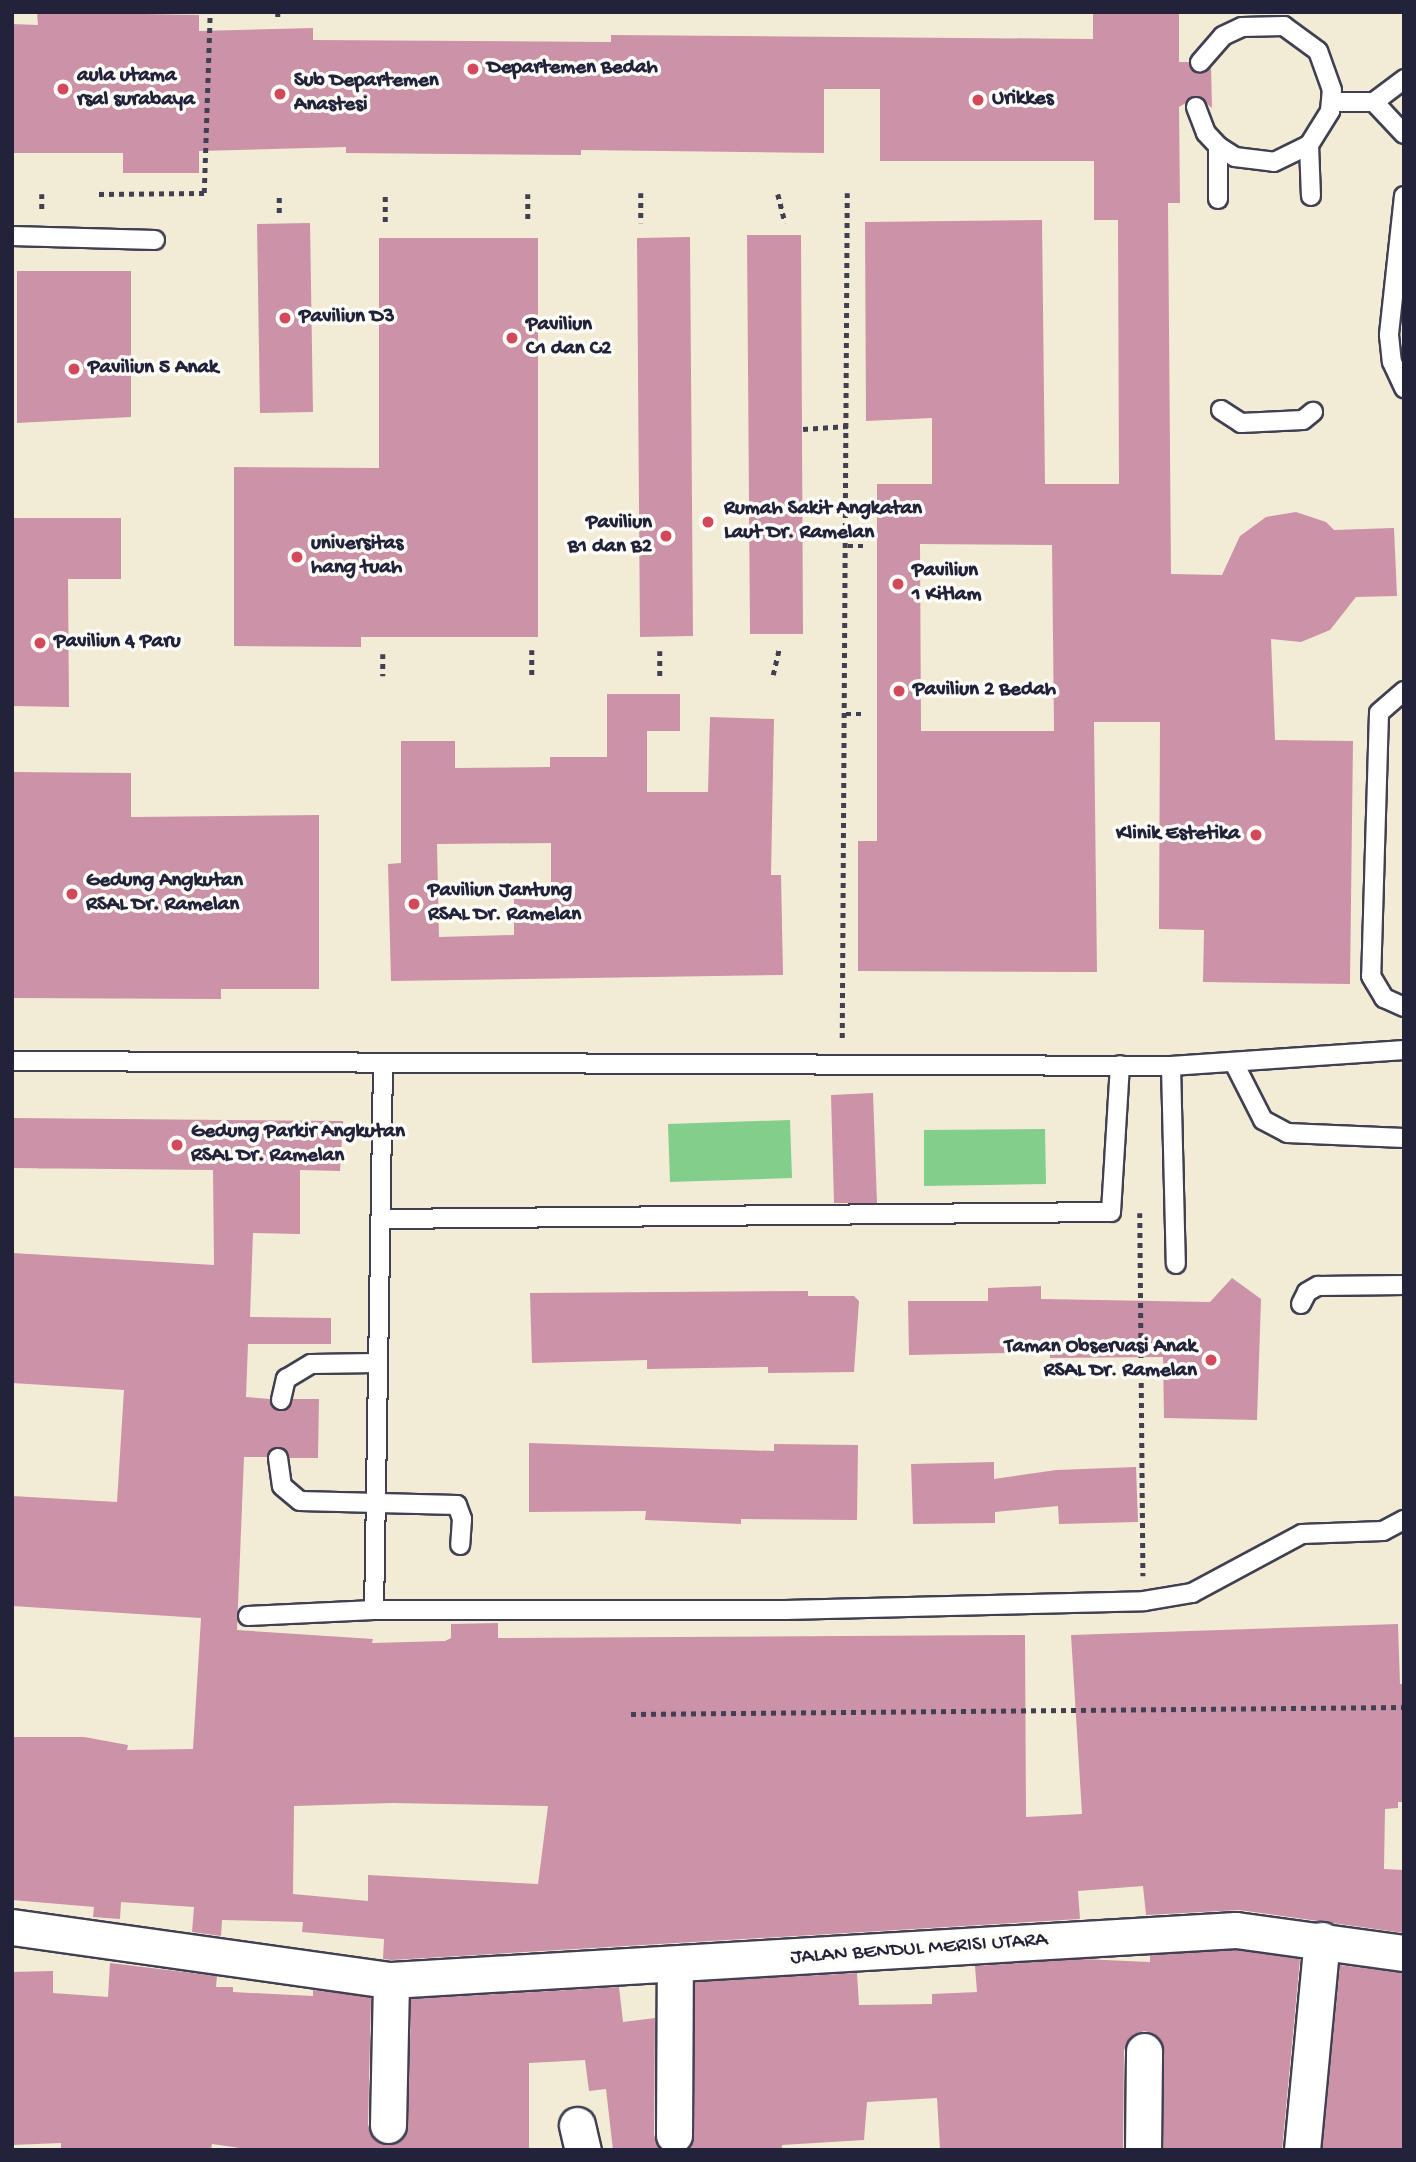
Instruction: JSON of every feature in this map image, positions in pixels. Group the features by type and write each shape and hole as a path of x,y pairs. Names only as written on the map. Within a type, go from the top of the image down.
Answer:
{"street":[{"name":"JALAN BENDUL MERISI UTARA","path":"12,1927 150,1943 391,1980 675,1966 1198,1931 1236,1930 1404,1953"},
{"path":"1302,2150 1322,1940"},
{"path":"674,2135 675,1966"},
{"path":"388,2124 391,1980"},
{"path":"1143,2150 1144,2051"}],"lane":[{"path":"1196,107 1206,132 1218,146 1235,157 1274,162 1310,145 1322,129 1331,102 1328,69 1318,51 1284,26 1242,27 1223,36 1200,62"},
{"path":"1331,102 1374,102 1404,79"},
{"path":"1374,102 1404,134"},
{"path":"1310,145 1311,196"},
{"path":"1218,146 1218,199"},
{"path":"1404,196 1389,335 1392,362 1404,388"},
{"path":"12,236 155,240"},
{"path":"1221,410 1241,423 1303,420 1313,412"},
{"path":"1404,691 1385,703 1378,719 1371,976 1384,998 1404,1007"},
{"path":"12,1061 842,1067 1171,1066 1404,1050"},
{"path":"1234,1063 1264,1120 1287,1133 1404,1138"},
{"path":"374,1610 383,1065"},
{"path":"382,1219 1111,1212 1120,1065"},
{"path":"1171,1066 1176,1264"},
{"path":"1301,1304 1307,1292 1318,1286 1404,1285"},
{"path":"281,1400 286,1380 297,1369 311,1364 376,1363"},
{"path":"278,1458 282,1486 300,1501 457,1505 462,1519 460,1545"},
{"path":"248,1616 374,1610 785,1610 1144,1601 1192,1593 1302,1534 1383,1531 1404,1520"}],"path":[{"path":"99,194 204,193 210,12"},
{"path":"278,12 278,21"},
{"path":"385,193 385,222"},
{"path":"641,193 641,223"},
{"path":"279,194 279,213"},
{"path":"528,194 528,219"},
{"path":"778,194 785,223"},
{"path":"842,1067 848,546 848,194"},
{"path":"803,429 848,426"},
{"path":"848,546 865,546"},
{"path":"773,676 779,649"},
{"path":"532,650 532,676"},
{"path":"660,651 660,676"},
{"path":"383,654 383,676"},
{"path":"846,714 866,714"},
{"path":"1140,1212 1144,1601"},
{"path":"631,1714 1404,1707"}],"green space":[{"path":"790,1120 792,1178 670,1182 668,1124"},
{"path":"1045,1129 1046,1184 924,1186 924,1130"}],"building":[{"path":"37,12 199,15 199,31 313,28 313,40 611,42 611,35 1093,39 1093,12 1179,12 1179,62 1189,62 1198,73 1211,66 1212,108 1197,96 1179,107 1180,203 1168,203 1171,574 1222,575 1240,536 1266,517 1296,512 1326,522 1334,530 1394,528 1397,596 1356,597 1330,630 1301,642 1271,639 1275,740 1353,741 1350,984 1203,982 1204,930 1159,929 1160,722 1094,722 1097,972 858,971 858,841 877,841 877,484 932,484 932,418 866,421 865,222 1042,220 1045,484 1119,484 1118,220 1094,220 1094,161 880,161 880,89 824,89 824,153 581,150 581,155 346,153 346,147 199,151 199,173 123,173 123,153 12,153 12,24 38,25","holes":["920,544 1052,545 1054,731 921,731"]},
{"name":"Paviliun D3","path":"310,223 313,412 260,413 257,224"},
{"path":"747,235 801,235 803,634 750,634"},
{"name":"Paviliun B1 dan B2","path":"690,237 693,636 640,637 637,238"},
{"path":"379,238 538,238 538,637 361,637 361,647 234,646 234,467 379,468"},
{"name":"Paviliun 5 Anak","path":"17,271 131,271 131,417 17,423"},
{"name":"Paviliun 4 Paru","path":"12,518 121,518 121,579 68,579 69,707 12,706"},
{"path":"607,694 680,694 680,731 647,731 647,792 708,792 710,717 774,719 771,875 781,875 783,975 391,981 388,864 401,863 401,741 455,741 455,768 550,767 550,757 607,757","holes":["551,843 551,900 514,899 514,935 439,937 437,844"]},
{"path":"12,772 131,773 131,817 319,815 319,989 221,989 221,999 12,998"},
{"path":"873,1093 877,1203 834,1203 831,1095"},
{"path":"12,1118 343,1121 340,1171 300,1170 300,1234 253,1233 250,1317 331,1318 331,1344 248,1344 246,1397 270,1399 279,1411 289,1408 293,1399 319,1399 318,1458 289,1458 277,1447 267,1457 244,1457 237,1630 373,1639 372,1643 445,1641 451,1638 451,1624 498,1623 498,1638 1025,1635 1026,1817 1082,1814 1071,1635 1398,1624 1400,1684 1404,1684 1404,1802 1398,1802 1398,1808 1385,1809 1384,1869 1404,1870 1404,1933 1239,1910 1146,1915 1143,1886 1078,1891 1080,1919 392,1960 383,1959 384,1939 302,1932 303,1922 222,1920 221,1936 192,1932 194,1907 121,1902 120,1919 93,1917 94,1907 12,1900 12,1737 84,1737 128,1745 127,1750 193,1749 201,1618 12,1606 12,1496 117,1502 124,1390 12,1383 12,1253 214,1265 213,1170 12,1168","holes":["392,1803 548,1806 538,1884 368,1875 368,1901 293,1894 294,1806"]},
{"path":"1232,1278 1261,1299 1257,1420 1164,1418 1163,1357 1050,1358 1050,1352 909,1355 908,1301 988,1301 988,1288 1041,1286 1041,1299 1210,1302"},
{"path":"808,1291 808,1296 854,1296 859,1301 854,1372 768,1373 768,1367 647,1369 647,1360 532,1363 530,1293"},
{"path":"529,1443 774,1451 774,1444 858,1445 857,1520 741,1519 741,1524 645,1520 646,1511 529,1512"},
{"path":"994,1462 994,1479 1056,1470 1136,1467 1138,1522 1059,1524 1058,1506 995,1512 995,1523 913,1524 911,1464"},
{"path":"1235,1950 1300,1959 1282,2150 1163,2150 1164,2051 1155,2034 1144,2031 1134,2034 1124,2050 1123,2150 940,2150 937,2098 867,2102 864,2140 782,2145 782,2150 687,2150 694,2135 695,1982 857,1973 859,2005 932,2004 932,1994 977,1992 975,1966 1082,1959 1150,1962 1150,1955"},
{"path":"110,1963 217,1976 216,1987 233,1987 233,1992 313,1996 313,1990 371,1997 368,2125 377,2142 387,2145 398,2142 408,2126 411,1999 619,1987 623,2022 655,2018 654,2135 661,2150 613,2150 606,2089 589,2091 585,2060 529,2063 529,2150 254,2150 212,2144 211,2150 61,2150 61,2143 12,2145 12,1972 53,1971 53,1993 108,1997"},
{"path":"1340,1965 1404,1973 1404,2150 1322,2150"}],"place":[{"name":"Departemen Bedah","path":"473,69"},
{"name":"aula utama rsal surabaya","path":"63,89"},
{"name":"Sub Departemen Anastesi","path":"280,94"},
{"name":"Urikkes","path":"978,100"},
{"name":"Paviliun D3","path":"285,318"},
{"name":"Paviliun C1 dan C2","path":"512,338"},
{"name":"Paviliun 5 Anak","path":"74,369"},
{"name":"Rumah Sakit Angkatan Laut Dr. Ramelan","path":"708,522"},
{"name":"Paviliun B1 dan B2","path":"666,536"},
{"name":"universitas hang tuah","path":"297,557"},
{"name":"Paviliun 1 Kitlam","path":"898,584"},
{"name":"Paviliun 4 Paru","path":"40,643"},
{"name":"Paviliun 2 Bedah","path":"899,691"},
{"name":"Klinik Estetika","path":"1256,835"},
{"name":"Gedung Angkutan RSAL Dr. Ramelan","path":"72,894"},
{"name":"Paviliun Jantung RSAL Dr. Ramelan","path":"414,904"},
{"name":"Gedung Parkir Angkutan RSAL Dr. Ramelan","path":"177,1145"},
{"name":"Taman Observasi Anak RSAL Dr. Ramelan","path":"1211,1360"}]}
